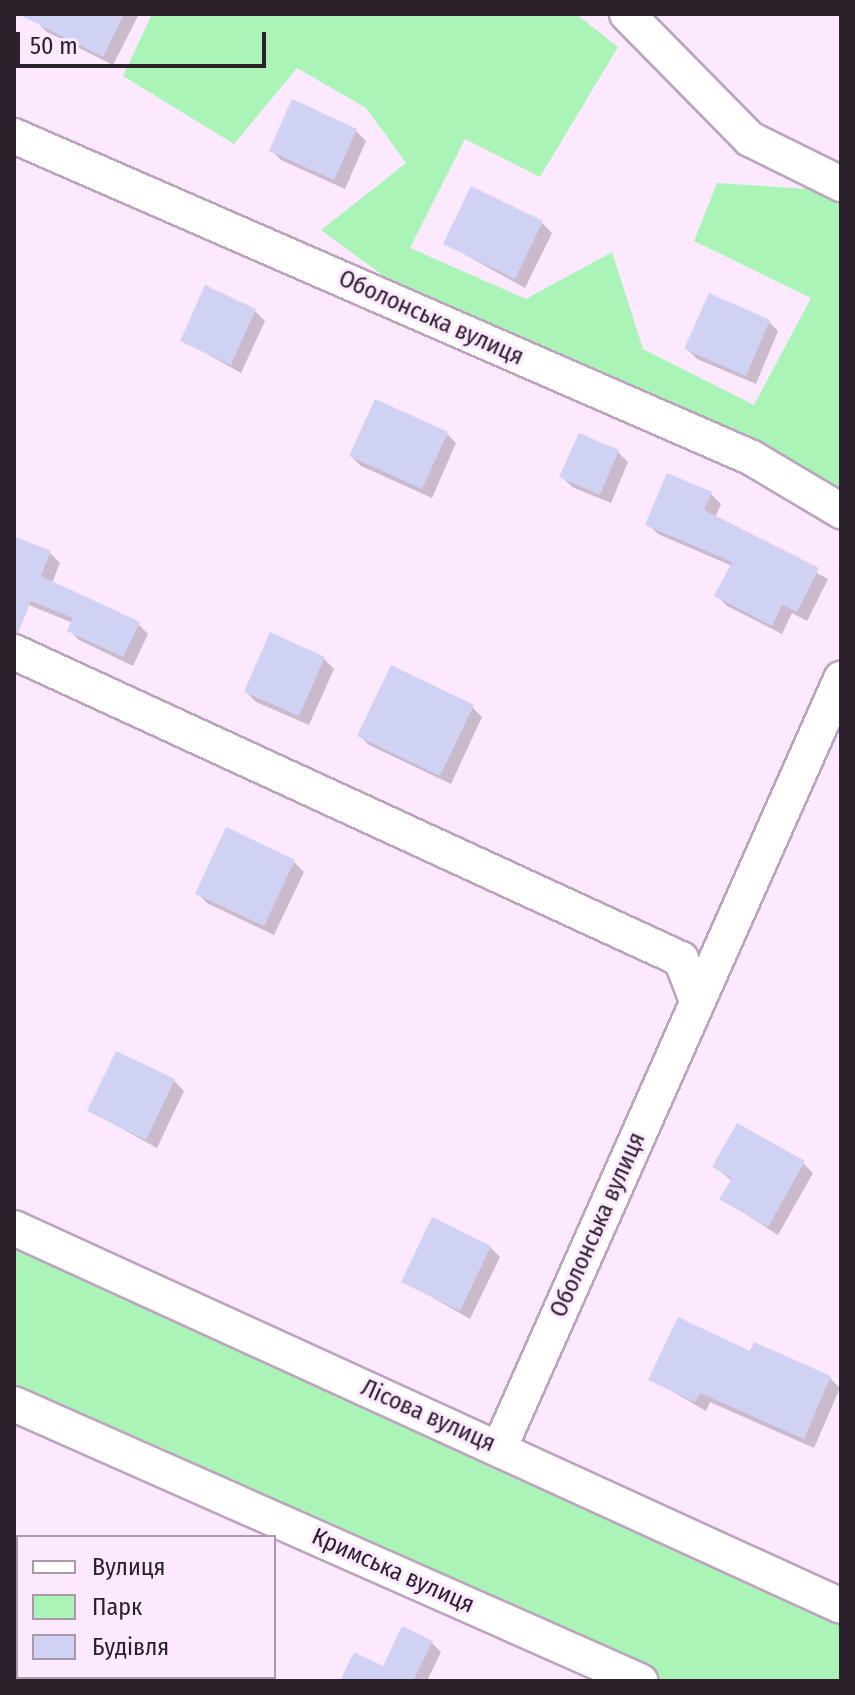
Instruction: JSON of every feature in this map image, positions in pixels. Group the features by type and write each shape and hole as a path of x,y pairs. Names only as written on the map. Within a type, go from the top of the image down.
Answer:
{"street":[{"path":"627,14 750,139 841,184"},
{"name":"Оболонська вулиця","path":"14,136 752,458 841,511"},
{"path":"14,652 681,959 697,1001"},
{"name":"Оболонська вулиця","path":"499,1449 841,679"},
{"name":"Лісова вулиця","path":"14,1228 841,1606"},
{"name":"Кримська вулиця","path":"14,1404 640,1681"}],"green space":[{"path":"152,14 576,14 618,47 540,177 465,139 410,248 526,299 612,252 643,349 754,405 811,298 694,241 717,183 809,189 841,204 841,496 385,277 321,230 406,163 366,108 297,68 234,144 123,76"},
{"path":"14,1245 841,1597 841,1681 601,1681 14,1420"}],"building":[{"path":"18,14 124,14 103,57"},
{"path":"292,99 357,129 334,180 269,151"},
{"path":"471,186 543,221 515,279 443,244"},
{"path":"205,285 256,309 231,365 180,341"},
{"path":"709,293 770,320 746,376 684,349"},
{"path":"375,399 448,432 422,489 349,456"},
{"path":"579,433 619,450 600,495 559,477"},
{"path":"667,473 712,492 704,510 819,568 797,612 782,605 772,626 714,596 732,562 645,525"},
{"path":"14,536 51,551 41,576 140,622 123,657 67,631 73,618 31,601 18,633 14,632"},
{"path":"270,632 325,657 299,716 244,692"},
{"path":"391,665 474,705 440,776 357,736"},
{"path":"226,827 295,860 264,926 195,894"},
{"path":"116,1051 175,1079 146,1140 87,1111"},
{"path":"737,1123 805,1161 768,1227 719,1199 732,1178 712,1167"},
{"path":"432,1217 491,1246 460,1311 401,1282"},
{"path":"678,1317 750,1351 754,1342 831,1376 804,1439 700,1393 695,1402 648,1380"},
{"path":"402,1626 433,1641 413,1681 340,1681 354,1652 383,1666"}]}
